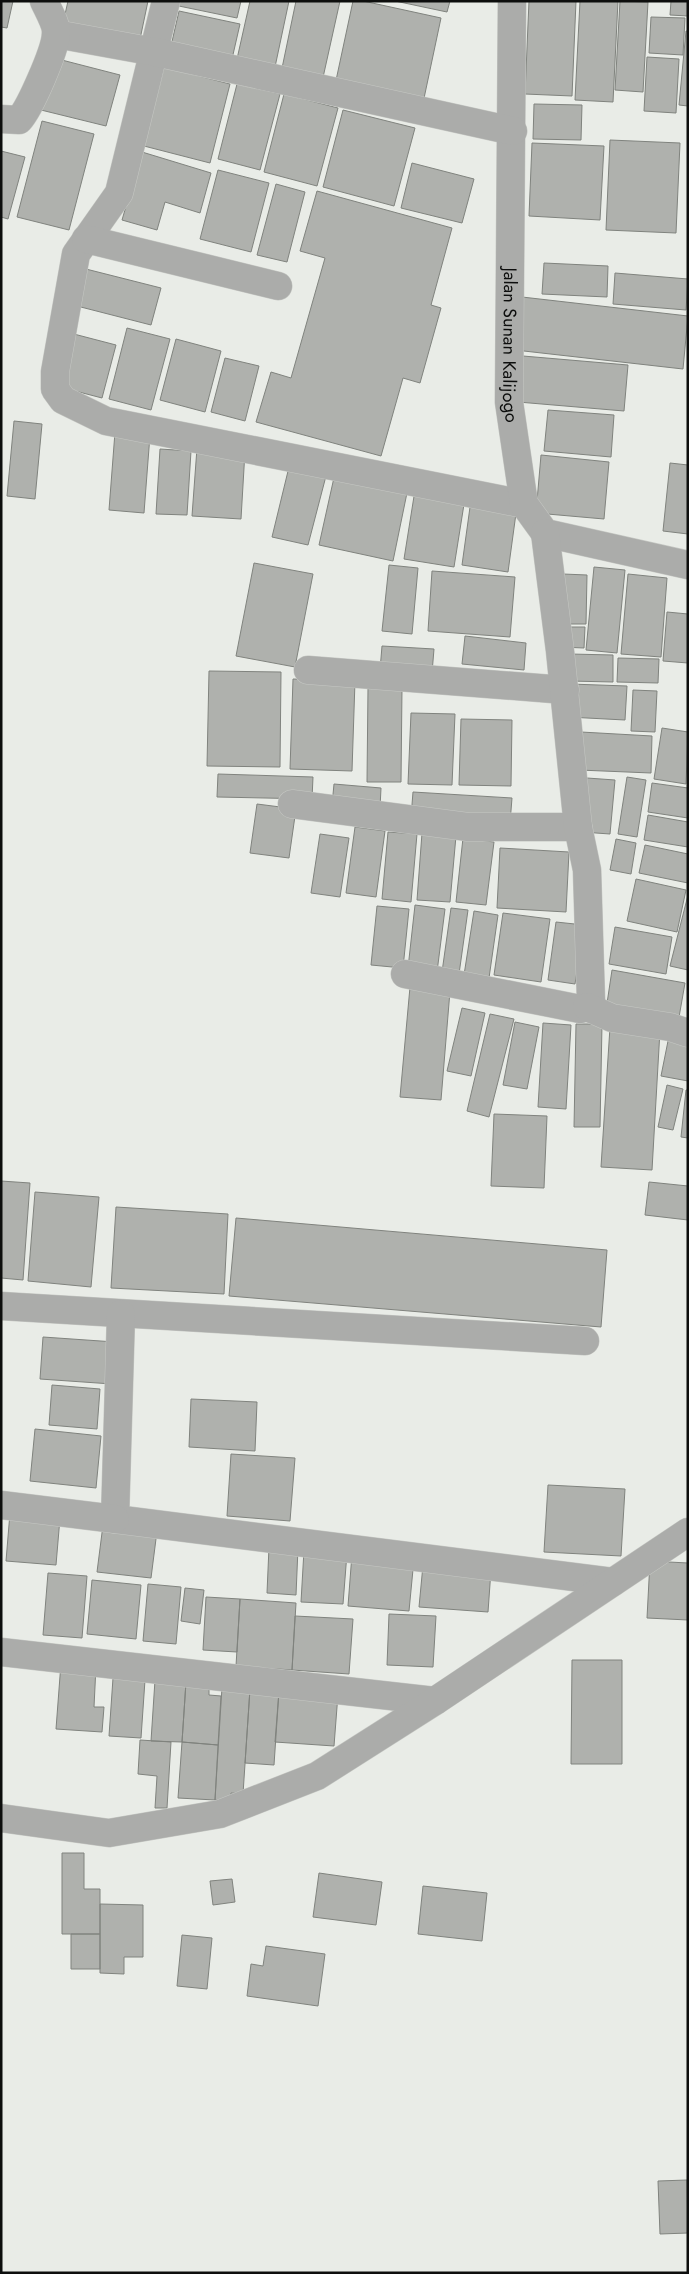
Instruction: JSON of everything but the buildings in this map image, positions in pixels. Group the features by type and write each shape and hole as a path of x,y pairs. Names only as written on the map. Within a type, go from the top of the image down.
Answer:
{"street":[{"path":"1,119 18,120 26,112 56,34 44,1"},
{"path":"166,1 119,193 76,254 55,372 55,389 63,400 106,421 524,504"},
{"name":"Jalan Sunan Kalijogo","path":"512,1 513,131 509,402 524,504 545,533"},
{"path":"56,34 155,52 513,131"},
{"path":"86,239 278,286"},
{"path":"588,1007 591,1001 587,870 578,827 565,690 545,533 688,565"},
{"path":"308,670 565,690"},
{"path":"292,804 468,827 578,827"},
{"path":"405,974 580,1009 588,1007 612,1018 670,1027 688,1033"},
{"path":"1,1306 585,1341"},
{"path":"115,1519 121,1314"},
{"path":"1,1506 613,1582"},
{"path":"1,1818 109,1833 220,1814 317,1776 435,1701 688,1532"},
{"path":"1,1652 435,1701"}]}
